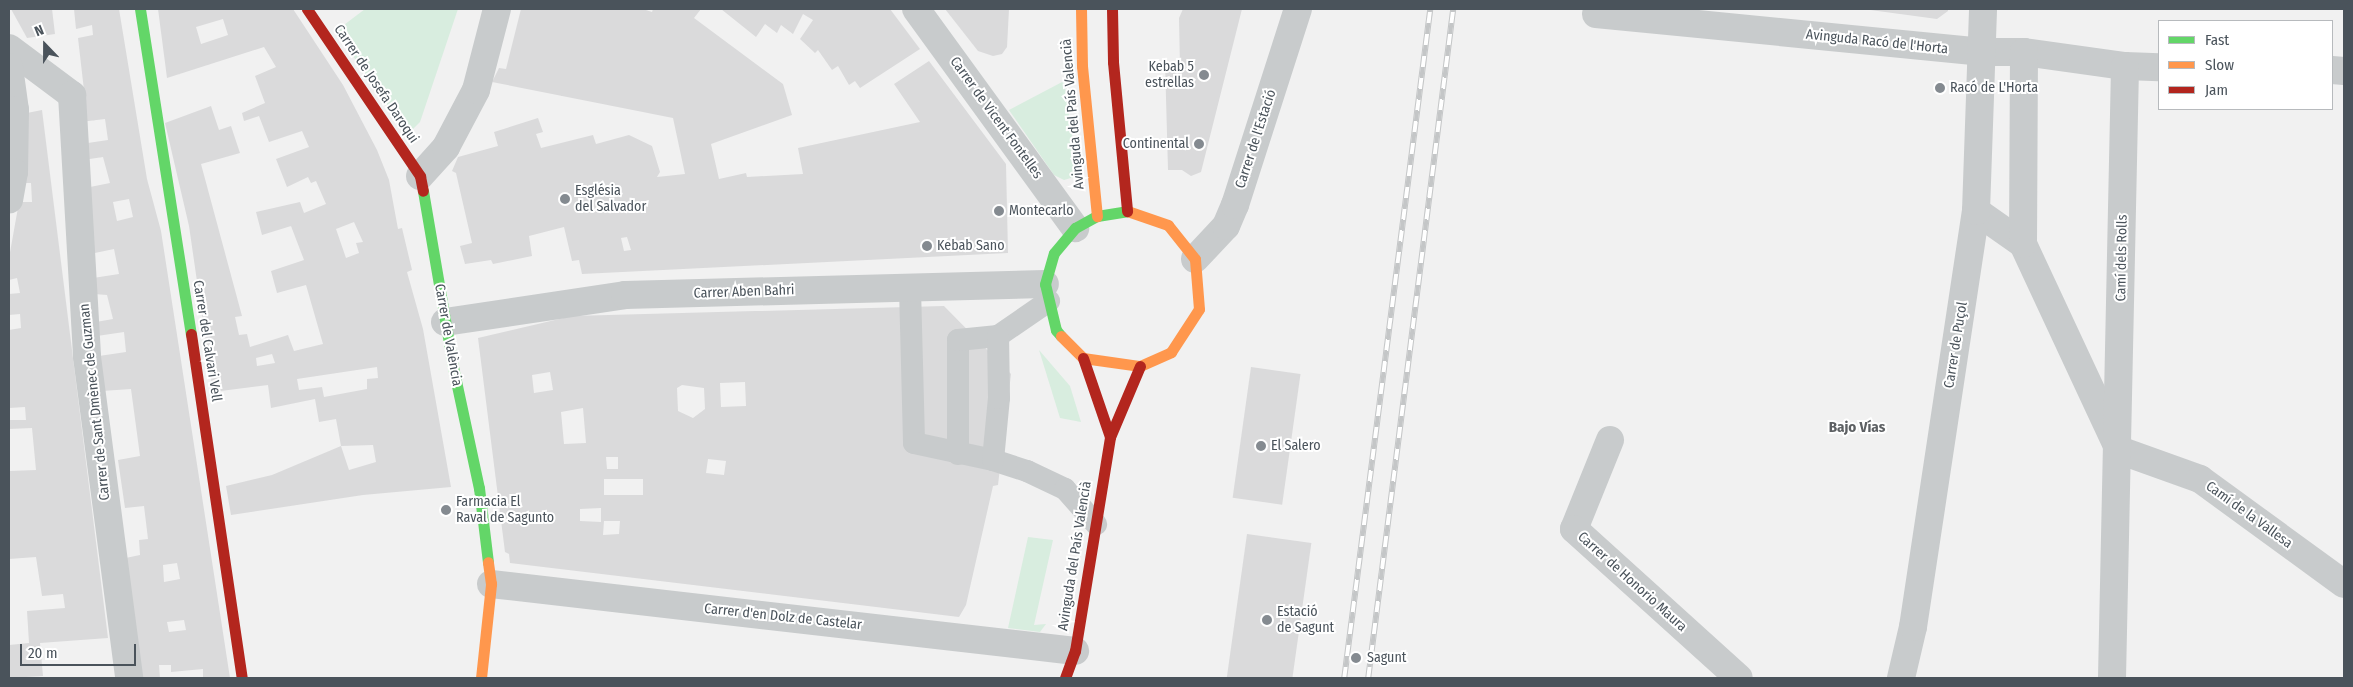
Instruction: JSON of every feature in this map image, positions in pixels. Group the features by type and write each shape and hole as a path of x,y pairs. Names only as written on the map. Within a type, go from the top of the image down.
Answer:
{"street":[{"name":"Carrer del Calvari Vell","path":"140,9 222,528 242,678"},
{"name":"Carrer de Josefa Daroqui","path":"307,9 420,176"},
{"path":"420,176 446,147 476,90 497,9"},
{"name":"Carrer de Vicent Fontelles","path":"916,9 1086,222"},
{"name":"Avinguda del País Valencià","path":"1081,9 1086,222"},
{"path":"1112,9 1113,62 1127,211"},
{"name":"Carrer de l'Estació","path":"1195,259 1226,226 1298,9"},
{"name":"Carrer de Puçol","path":"1901,678 1913,627 1976,211 1983,9"},
{"name":"Avinguda Racó de l'Horta","path":"1596,14 1982,52 2024,52 2125,66 2158,67"},
{"name":"Carrer de Sant Dmènec de Guzman","path":"9,48 72,95 87,356 129,678"},
{"path":"2023,244 2024,52"},
{"name":"Camí dels Rolls","path":"2112,678 2119,450 2125,66"},
{"path":"9,67 15,110 14,172 9,200"},
{"name":"Carrer de València","path":"420,176 445,322 479,488 491,584 481,678"},
{"path":"1127,211 1168,225 1195,259 1199,309 1171,352 1140,366 1083,358 1056,330 1047,293 1054,253 1086,222 1127,211"},
{"name":"Camí dels Rolls","path":"1976,211 2023,244 2119,450"},
{"name":"Carrer Aben Bahri","path":"445,322 625,295 910,288 1047,293"},
{"name":"Avinguda del País Valencià","path":"1083,358 1110,437"},
{"name":"Avinguda del País Valencià","path":"1065,678 1075,651 1110,437 1140,366"},
{"name":"Carrer de Honorio Maura","path":"1610,440 1574,529 1739,678"},
{"name":"Camí de la Vallesa","path":"2119,450 2200,479 2344,584"},
{"name":"Carrer d'en Dolz de Castelar","path":"491,584 1075,651"}],"lane":[{"path":"910,288 914,443 993,460 1065,488 1096,524"},
{"path":"958,454 958,340 998,336 1047,293"},
{"path":"993,460 999,398 998,336"}],"green space":[{"path":"365,9 458,9 420,122 412,130 398,122 336,31"},
{"path":"1064,81 1077,168 1074,177 1064,180 1054,175 1009,110"},
{"path":"1039,350 1070,386 1081,422 1060,418"},
{"path":"1028,537 1053,540 1034,625 1046,624 1040,632 1008,628"}],"building":[{"path":"11,9 52,9 55,34 27,38"},
{"path":"74,9 119,9 147,179 161,231 230,678 203,678 203,669 171,672 171,665 159,665 160,678 140,678 121,559 140,555 139,540 148,539 144,506 125,508 118,460 140,456 131,389 102,391 99,356 126,352 124,332 97,336 96,322 113,319 107,295 94,294 93,278 119,274 114,249 90,254 85,188 110,183 103,157 83,160 81,144 108,140 105,119 80,122 85,99 78,38 93,35 92,25 76,29","holes":["129,199 133,217 117,221 113,202","177,563 180,579 164,582 163,565","184,620 186,630 169,632 167,622"]},
{"path":"158,9 293,9 343,85 377,150 389,180 398,229 402,228 412,270 407,272 423,329 451,487 363,495 231,515 226,486 272,475 341,446 336,419 319,422 315,399 271,408 268,385 213,392 189,226 165,123 211,106 219,130 231,126 240,153 201,164 242,316 235,317 239,335 247,334 250,347 288,335 294,351 323,344 306,285 277,293 271,271 304,260 291,226 262,235 256,212 300,202 304,213 326,204 316,181 311,183 308,177 287,187 276,159 309,147 302,131 269,142 259,116 244,121 242,113 265,103 255,76 276,67 264,47 167,78","holes":["223,19 228,35 201,44 196,27","354,222 363,242 356,243 359,253 346,258 336,229","272,354 275,363 257,366 256,358","377,367 378,378 367,379 367,389 324,397 322,387 299,390 297,379","373,445 376,462 349,470 341,446"]},
{"path":"521,9 643,9 652,12 653,9 701,9 694,18 783,84 792,115 711,144 719,179 746,173 747,177 803,174 798,148 920,122 894,84 929,61 1006,164 1008,253 582,274 579,260 572,261 564,227 529,236 532,256 493,264 491,260 465,264 460,246 472,243 456,173 452,171 458,157 498,146 494,132 538,118 543,132 536,134 541,148 593,135 596,144 629,135 652,146 660,172 657,177 685,174 673,118 492,82 499,68 506,69","holes":["627,237 631,250 624,251 621,238"]},
{"path":"721,9 890,9 920,49 860,88 855,81 849,85 838,66 832,70 818,50 815,53 800,39 813,20 803,14 793,34 781,25 777,33 765,24 756,37"},
{"path":"945,9 1009,9 1007,47 1002,54 993,56 978,51"},
{"path":"1183,9 1242,9 1201,172 1191,176 1182,170 1168,170 1165,62 1180,67 1179,18"},
{"path":"1863,9 1948,9 1948,11 1937,19"},
{"path":"42,110 108,638 40,643 43,676 9,678 9,645 29,643 27,611 65,608 63,594 42,596 36,557 9,559 9,471 36,470 32,428 9,429 9,420 26,420 25,407 9,408 9,330 21,328 20,314 9,315 9,294 20,293 17,278 9,280 9,258 19,202 32,202 31,183 23,183 28,156 22,114"},
{"path":"944,306 1011,374 998,485 993,486 966,605 959,617 510,563 509,554 505,552 478,338 572,316","holes":["550,372 553,390 534,393 532,375","745,382 746,406 721,407 720,383","682,385 704,388 705,409 693,418 678,411 677,388","583,408 586,443 564,444 561,412","606,457 618,457 618,469 607,469","708,459 726,461 724,475 706,473","604,479 643,479 643,495 604,495","601,508 601,522 580,521 580,509","604,521 620,521 619,534 603,535"]},
{"path":"1251,367 1301,374 1282,505 1233,498"},
{"name":"Estació de Sagunt","path":"1247,534 1311,543 1292,678 1227,678"}],"railway":[{"path":"1344,678 1430,9"},
{"path":"1368,678 1453,9"}],"traffic: fast":[{"path":"140,9 191,334"},
{"path":"423,191 453,367 479,488 488,562"},
{"path":"1061,336 1056,330 1045,284 1054,253 1075,228 1097,216 1127,211"}],"traffic: slow":[{"path":"1081,9 1082,66 1097,216"},
{"path":"1061,336 1083,358 1140,366 1171,352 1199,309 1195,259 1168,225 1127,211"},
{"path":"481,678 491,584 488,562"}],"traffic: jam":[{"path":"307,9 420,176 423,191"},
{"path":"1112,9 1113,62 1127,211"},
{"path":"191,334 242,678"},
{"path":"1083,358 1110,437"},
{"path":"1065,678 1075,651 1110,437 1140,366"}],"place":[{"name":"Kebab 5 estrellas","path":"1204,75"},
{"name":"Racó de L'Horta","path":"1940,88"},
{"name":"Continental","path":"1199,144"},
{"name":"Església del Salvador","path":"565,199"},
{"name":"Montecarlo","path":"999,211"},
{"name":"Kebab Sano","path":"927,246"},
{"name":"El Salero","path":"1261,446"},
{"name":"Farmacia El Raval de Sagunto","path":"446,510"},
{"name":"Estació de Sagunt","path":"1267,620"},
{"name":"Sagunt","path":"1356,658"}],"district":[{"name":"Bajo Vías","path":"1857,428"}]}
